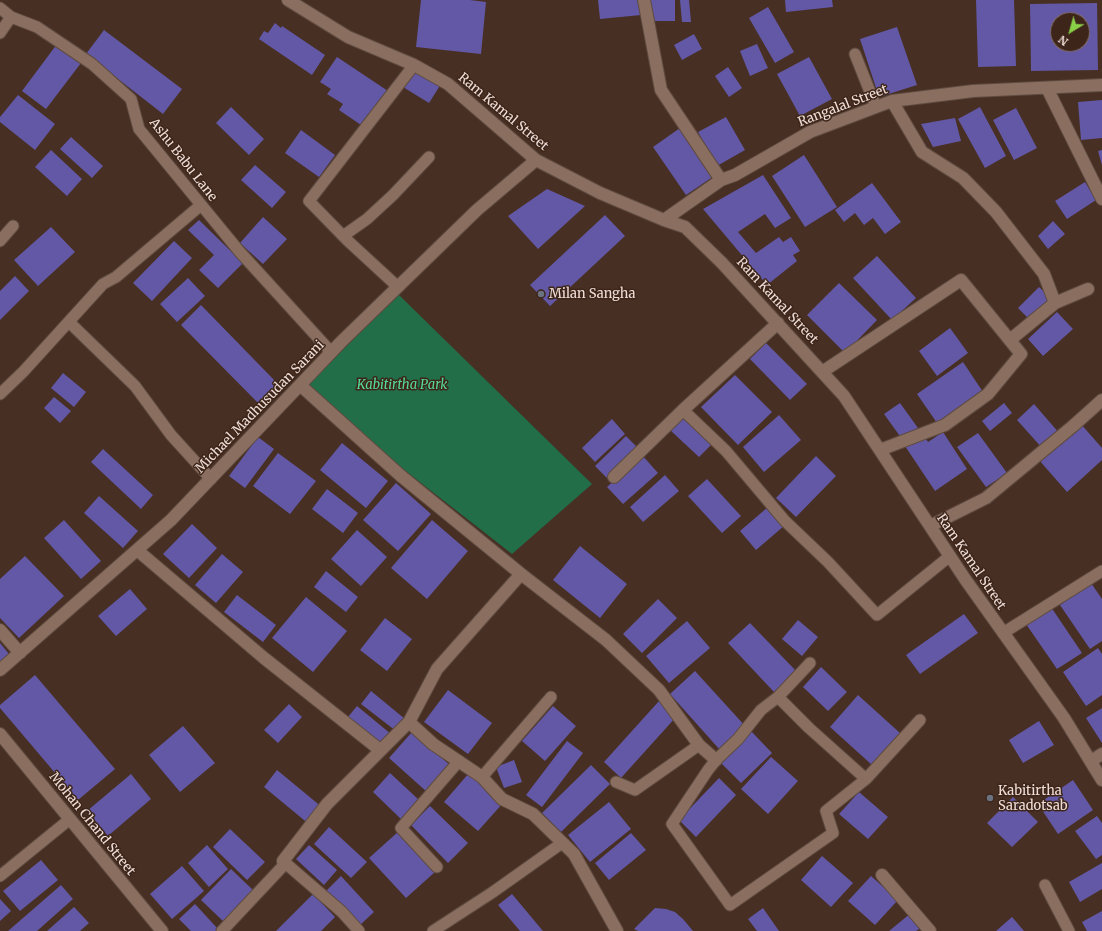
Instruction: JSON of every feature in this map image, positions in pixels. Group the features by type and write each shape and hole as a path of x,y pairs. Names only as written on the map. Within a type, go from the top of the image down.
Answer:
{"street":[{"name":"Ram Kamal Street","path":"288,0 348,37 414,65 448,84 536,160 600,193 664,220 685,227 722,263 844,396 950,556 1064,718 1102,780"},
{"path":"644,0 661,90 721,180"},
{"name":"Rangalal Street","path":"664,220 721,180 735,175 810,132 892,100 974,91 1102,85"},
{"path":"1048,88 1102,199"},
{"path":"892,100 922,152 963,178 996,212 1044,274 1055,303"},
{"name":"Michael Madhusudan Sarani","path":"0,670 171,520 331,352 477,210 536,160"},
{"path":"822,372 960,280 1021,354 988,394 945,425 880,450"},
{"path":"1010,340 1055,303 1088,289"},
{"path":"614,477 683,410 778,323"},
{"path":"300,385 401,476 521,574 606,640 659,690 699,744 716,760"},
{"path":"930,526 986,498 1102,400"},
{"path":"136,550 264,658 380,750"},
{"path":"283,861 327,804 409,722 437,669 521,574"},
{"path":"0,630 20,652"},
{"path":"409,722 433,744 482,777 502,799 533,814 574,854 617,931"},
{"name":"Mohan Chand Street","path":"0,734 162,931"},
{"path":"1091,761 1102,754"},
{"path":"882,875 927,930"}],"lane":[{"name":"Ashu Babu Lane","path":"0,8 11,16 36,27 92,64 131,99 139,129 239,251 331,352"},
{"path":"0,33 11,16"},
{"path":"855,54 876,107"},
{"path":"398,287 343,236 309,201 414,65"},
{"path":"343,236 367,219 393,195 428,157"},
{"path":"0,394 23,372 103,284 116,277 201,205"},
{"path":"0,241 13,226"},
{"path":"69,322 135,386 171,435 211,479"},
{"path":"683,410 726,451 785,521 828,562 877,615 950,556"},
{"path":"1003,633 1102,571"},
{"path":"810,663 778,697 762,710 738,739 716,760 672,824 730,906 833,832 826,811 866,779 920,720"},
{"path":"482,777 551,697"},
{"path":"778,697 808,728 866,779"},
{"path":"616,782 635,790 699,744"},
{"path":"437,867 401,828 459,761"},
{"path":"0,876 70,819"},
{"path":"433,931 493,892 562,843"},
{"path":"222,931 283,866 283,861"},
{"path":"283,861 342,912 358,931"},
{"path":"1044,885 1069,931"}],"green space":[{"name":"Kabitirtha Park","path":"398,294 592,484 512,554 403,469 307,386"}],"building":[{"path":"421,0 470,0 486,2 481,54 416,47"},
{"path":"598,0 640,0 641,15 600,19"},
{"path":"649,0 675,0 675,21 653,21"},
{"path":"680,0 689,0 691,22 682,22"},
{"path":"785,0 832,0 833,7 786,12"},
{"path":"976,0 1014,0 1016,66 978,67"},
{"path":"1097,3 1098,70 1031,71 1030,4"},
{"path":"768,7 794,52 775,63 749,18"},
{"path":"275,23 281,28 282,26 325,55 312,75 259,39 264,31 268,33"},
{"path":"897,27 917,85 879,97 860,39"},
{"path":"104,30 182,89 163,114 86,54"},
{"path":"694,34 702,49 682,60 674,45"},
{"path":"57,44 81,63 46,109 22,91"},
{"path":"757,44 768,68 750,76 740,51"},
{"path":"337,57 388,91 364,127 339,110 343,104 327,94 331,89 320,82"},
{"path":"809,57 832,99 800,116 777,74"},
{"path":"728,67 742,88 729,97 715,76"},
{"path":"415,68 441,84 429,103 403,87"},
{"path":"18,95 55,124 35,150 0,122 0,117"},
{"path":"1102,100 1102,138 1081,140 1078,102"},
{"path":"231,107 264,139 249,155 216,123"},
{"path":"980,107 1006,156 985,168 958,119"},
{"path":"1016,108 1037,148 1014,160 993,120"},
{"path":"726,117 745,150 717,166 698,132"},
{"path":"955,118 961,141 933,147 921,124"},
{"path":"680,128 714,176 686,195 653,147"},
{"path":"301,130 335,155 319,177 285,153"},
{"path":"71,137 103,166 92,178 60,149"},
{"path":"51,150 82,179 67,196 35,167"},
{"path":"1102,150 1102,165 1098,151"},
{"path":"804,155 837,207 805,227 772,176"},
{"path":"255,165 286,192 272,208 241,180"},
{"path":"763,175 791,218 775,228 765,214 738,232 756,253 779,237 783,242 791,237 800,251 793,255 797,261 767,285 703,209"},
{"path":"1085,182 1096,200 1067,219 1055,201"},
{"path":"872,183 901,222 885,234 873,218 864,225 855,213 844,222 835,210"},
{"path":"547,189 585,206 538,249 508,216"},
{"path":"605,215 625,236 550,306 530,285"},
{"path":"263,217 287,239 263,264 240,243"},
{"path":"199,220 243,263 218,288 199,270 214,255 188,230"},
{"path":"1053,221 1065,234 1048,249 1038,236"},
{"path":"51,227 75,252 38,286 14,260"},
{"path":"174,241 192,258 152,301 133,283"},
{"path":"877,256 916,298 892,320 853,278"},
{"path":"15,276 29,291 0,320 0,291"},
{"path":"188,278 205,296 177,322 160,304"},
{"path":"839,283 877,320 845,353 807,315"},
{"path":"1039,287 1052,299 1031,321 1018,308"},
{"path":"201,305 278,384 258,403 181,325"},
{"path":"1057,312 1073,329 1043,356 1028,339"},
{"path":"950,328 968,353 937,376 919,351"},
{"path":"766,343 807,384 790,400 750,359"},
{"path":"963,362 983,392 937,423 917,394"},
{"path":"63,373 86,392 74,407 51,388"},
{"path":"735,375 772,412 738,445 701,407"},
{"path":"54,397 71,411 60,423 44,408"},
{"path":"900,403 918,428 902,439 884,414"},
{"path":"1004,403 1012,413 990,431 982,421"},
{"path":"1034,404 1060,434 1043,449 1017,420"},
{"path":"779,415 801,440 764,472 743,447"},
{"path":"684,416 712,444 699,457 670,430"},
{"path":"612,419 625,434 595,462 582,448"},
{"path":"1080,423 1102,448 1102,460 1067,492 1039,460"},
{"path":"943,432 967,469 935,491 905,446 923,434 928,442"},
{"path":"978,433 1007,473 986,487 957,447"},
{"path":"626,436 639,449 608,479 595,466"},
{"path":"258,437 274,449 245,488 229,476"},
{"path":"342,443 388,481 366,508 320,470"},
{"path":"103,449 153,495 141,509 91,462"},
{"path":"278,453 316,481 290,514 253,486"},
{"path":"642,455 658,473 623,504 607,487"},
{"path":"816,456 836,476 796,517 776,498"},
{"path":"665,475 679,491 643,522 630,507"},
{"path":"707,479 741,516 722,533 688,496"},
{"path":"396,483 431,514 398,551 363,520"},
{"path":"327,489 358,513 343,533 312,509"},
{"path":"99,496 138,531 123,548 84,513"},
{"path":"768,507 784,526 756,550 740,531"},
{"path":"64,520 101,561 81,579 44,538"},
{"path":"432,520 468,551 427,599 391,568"},
{"path":"192,524 217,548 189,578 163,554"},
{"path":"357,530 387,557 361,586 331,559"},
{"path":"580,546 627,584 600,618 553,580"},
{"path":"222,554 243,572 216,603 195,585"},
{"path":"25,556 64,596 19,638 0,618 0,579"},
{"path":"326,571 358,597 346,612 314,587"},
{"path":"1091,583 1102,599 1102,641 1090,649 1060,605"},
{"path":"130,589 147,609 116,636 98,616"},
{"path":"237,595 276,625 263,642 224,612"},
{"path":"306,597 347,631 313,672 272,638"},
{"path":"658,599 677,618 642,653 623,634"},
{"path":"1051,607 1082,653 1057,669 1026,624"},
{"path":"964,614 978,633 920,674 906,655"},
{"path":"385,618 412,639 387,671 360,650"},
{"path":"798,620 818,637 802,656 782,639"},
{"path":"687,621 710,648 669,683 646,656"},
{"path":"750,623 797,672 774,692 728,643"},
{"path":"0,643 9,654 0,662"},
{"path":"1098,648 1102,654 1102,695 1086,706 1063,672"},
{"path":"821,667 847,692 828,711 803,687"},
{"path":"695,671 746,727 720,750 670,694"},
{"path":"35,675 115,769 78,800 0,708 0,705"},
{"path":"448,690 492,723 468,754 424,722"},
{"path":"371,691 405,719 396,731 361,704"},
{"path":"858,695 900,733 872,765 830,727"},
{"path":"659,701 676,717 621,778 604,762"},
{"path":"289,704 302,717 278,743 264,730"},
{"path":"357,706 391,734 381,746 348,717"},
{"path":"553,706 576,726 545,761 522,741"},
{"path":"1102,708 1102,743 1086,718"},
{"path":"1039,721 1054,745 1023,763 1009,740"},
{"path":"183,726 215,763 180,792 149,755"},
{"path":"751,731 772,753 741,783 719,761"},
{"path":"412,732 451,766 427,792 389,758"},
{"path":"567,741 583,753 542,807 526,795"},
{"path":"771,757 798,781 768,814 741,789"},
{"path":"514,760 522,782 504,788 496,767"},
{"path":"591,765 610,784 561,832 542,813"},
{"path":"277,770 323,808 310,825 264,787"},
{"path":"390,773 419,800 401,819 373,792"},
{"path":"469,773 503,803 478,831 444,802"},
{"path":"131,774 151,799 108,836 87,811"},
{"path":"719,778 736,795 696,837 679,820"},
{"path":"1073,780 1093,810 1058,834 1038,804"},
{"path":"859,792 888,817 868,839 839,814"},
{"path":"1013,797 1038,822 1012,847 987,823"},
{"path":"609,802 631,829 590,862 568,835"},
{"path":"430,806 468,843 448,863 411,825"},
{"path":"1097,816 1102,823 1102,855 1096,859 1075,831"},
{"path":"329,827 367,862 351,878 314,844"},
{"path":"230,829 265,862 247,880 213,847"},
{"path":"399,831 435,872 406,898 369,858"},
{"path":"631,833 646,850 609,880 595,863"},
{"path":"207,845 228,869 209,887 188,863"},
{"path":"309,845 337,870 324,885 296,859"},
{"path":"822,856 853,883 831,907 801,880"},
{"path":"41,860 58,880 20,911 3,891"},
{"path":"1102,863 1102,889 1080,902 1069,882"},
{"path":"182,866 204,891 172,919 150,894"},
{"path":"231,869 254,891 224,922 201,900"},
{"path":"341,876 374,912 359,926 326,891"},
{"path":"871,876 898,900 875,925 848,901"},
{"path":"61,885 73,899 37,931 8,931"},
{"path":"313,894 335,917 321,931 276,931"},
{"path":"512,894 543,931 520,931 498,905"},
{"path":"0,899 11,911 0,921"},
{"path":"195,904 218,929 216,931 191,931 179,919"},
{"path":"74,907 89,923 80,931 47,931"},
{"path":"655,908 675,912 693,931 638,931 634,929"},
{"path":"763,908 779,931 757,931 748,919"},
{"path":"1102,911 1102,931 1087,931 1082,922"},
{"path":"911,913 922,927 916,931 889,931"},
{"path":"1012,917 1024,931 996,931"}],"place":[{"name":"Milan Sangha","path":"541,294"},
{"name":"Kabitirtha Saradotsab","path":"990,798"}]}
